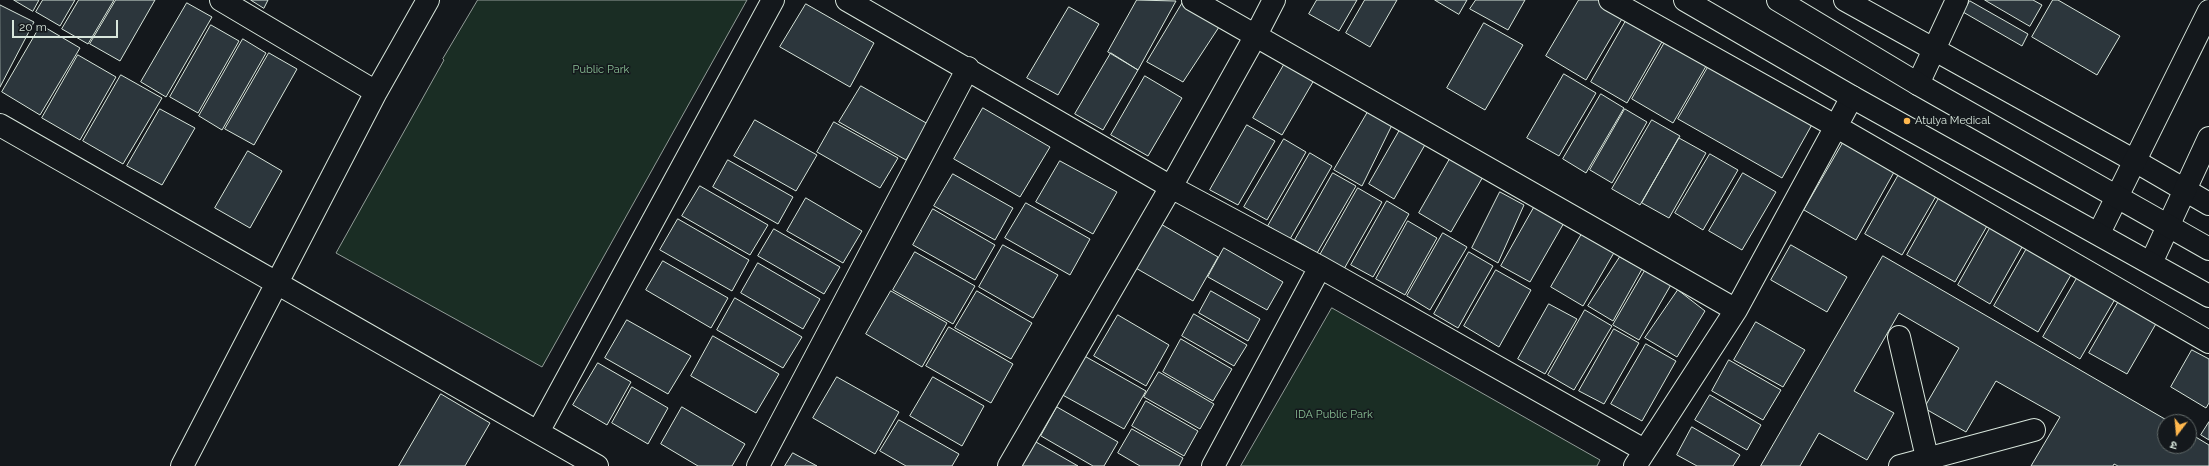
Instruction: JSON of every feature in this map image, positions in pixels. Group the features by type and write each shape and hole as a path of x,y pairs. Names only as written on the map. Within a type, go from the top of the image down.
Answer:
{"street":[{"path":"221,0 376,92"},
{"path":"182,466 376,92 428,0"},
{"path":"538,432 773,0"},
{"path":"847,0 968,68 1171,187 1320,267 1640,458 1736,310 1852,97"},
{"path":"1193,0 1736,310"},
{"path":"1009,466 1171,187 1256,36 1274,0"},
{"path":"1610,0 1836,127 2209,342"},
{"path":"1685,0 1852,97 2099,233 2209,296"},
{"path":"1778,0 1918,84 2209,249"},
{"path":"1845,0 1934,51 2135,161 2209,204"},
{"path":"1918,84 1957,0"},
{"path":"2099,233 2209,11"},
{"path":"758,466 968,68"},
{"path":"0,125 597,466"},
{"path":"2151,263 2209,138"},
{"path":"1213,466 1320,267"},
{"path":"1899,337 1928,462"},
{"path":"1900,466 1928,462 2034,430"}],"green space":[{"name":"Public Park","path":"478,0 747,0 542,367 336,253 444,60 443,59"},
{"name":"IDA Public Park","path":"1332,308 1600,460 1597,466 1241,466"}],"building":[{"path":"14,0 39,0 33,11"},
{"path":"43,0 75,0 60,26 36,12"},
{"path":"79,0 114,0 88,44 62,29"},
{"path":"116,0 155,0 120,61 90,44"},
{"path":"251,0 268,0 264,8"},
{"path":"1137,0 1176,1 1138,70 1108,52"},
{"path":"1317,0 1357,0 1339,31 1309,14"},
{"path":"1365,0 1397,0 1370,47 1346,33"},
{"path":"1435,0 1467,0 1459,14"},
{"path":"1476,0 1525,0 1508,30 1470,9"},
{"path":"1579,0 1605,0 1626,12 1586,80 1546,56"},
{"path":"1985,0 2033,0 2042,5 2030,26"},
{"path":"2053,0 2058,0 2120,36 2097,75 2032,37"},
{"path":"1970,1 2028,34 2022,46 1963,12"},
{"path":"1183,2 1219,27 1183,82 1147,62"},
{"path":"187,3 212,17 166,97 141,82"},
{"path":"806,4 874,43 850,87 780,47"},
{"path":"0,5 34,22 0,87"},
{"path":"1069,7 1099,24 1058,95 1027,78"},
{"path":"1627,19 1663,40 1627,103 1591,82"},
{"path":"1484,23 1523,45 1485,110 1447,88"},
{"path":"41,25 80,48 40,115 2,92"},
{"path":"211,25 239,41 198,113 170,97"},
{"path":"1668,37 1709,61 1673,123 1632,99"},
{"path":"243,39 266,53 222,130 199,116"},
{"path":"269,53 297,69 254,145 225,129"},
{"path":"1111,53 1138,70 1103,130 1075,114"},
{"path":"78,55 116,77 80,140 42,118"},
{"path":"1288,58 1317,75 1282,135 1253,118"},
{"path":"1711,62 1814,121 1782,178 1678,119"},
{"path":"1564,74 1596,93 1559,156 1527,138"},
{"path":"121,75 162,98 123,164 83,141"},
{"path":"1145,76 1182,98 1148,156 1111,135"},
{"path":"861,86 928,124 906,160 839,122"},
{"path":"1601,94 1624,108 1586,173 1563,159"},
{"path":"983,108 1050,147 1020,197 954,159"},
{"path":"160,109 195,128 162,185 127,166"},
{"path":"1625,109 1647,122 1612,183 1590,170"},
{"path":"1369,110 1392,125 1362,186 1334,170"},
{"path":"755,120 817,155 796,191 734,156"},
{"path":"1652,120 1680,136 1640,205 1612,189"},
{"path":"1405,121 1430,136 1394,199 1369,184"},
{"path":"834,122 898,158 880,188 817,152"},
{"path":"1247,125 1275,141 1238,205 1210,190"},
{"path":"1847,136 1898,165 1856,240 1804,210"},
{"path":"1679,138 1706,153 1669,218 1642,203"},
{"path":"1284,139 1306,152 1267,220 1244,207"},
{"path":"1455,150 1488,168 1451,232 1419,213"},
{"path":"248,151 282,171 250,228 215,208"},
{"path":"1310,153 1332,166 1290,239 1268,226"},
{"path":"1710,154 1738,170 1703,230 1675,213"},
{"path":"728,160 793,197 778,224 713,187"},
{"path":"1060,161 1117,192 1093,234 1036,202"},
{"path":"1902,169 1939,191 1902,255 1865,234"},
{"path":"1333,173 1356,186 1317,253 1295,240"},
{"path":"1743,173 1776,192 1742,250 1709,231"},
{"path":"953,174 1013,208 995,240 934,206"},
{"path":"700,186 768,225 750,255 682,216"},
{"path":"1358,188 1382,202 1344,269 1320,255"},
{"path":"1943,191 1991,219 1955,282 1907,255"},
{"path":"1500,192 1524,205 1498,263 1472,248"},
{"path":"806,198 862,231 843,263 787,231"},
{"path":"1387,201 1409,214 1373,277 1351,265"},
{"path":"1026,203 1090,239 1070,275 1005,238"},
{"path":"1536,204 1565,221 1530,282 1501,266"},
{"path":"933,209 995,245 975,280 913,245"},
{"path":"678,219 749,260 732,291 660,250"},
{"path":"1408,221 1437,238 1405,295 1376,279"},
{"path":"1994,221 2026,240 1990,304 1958,285"},
{"path":"1159,223 1218,257 1193,301 1134,267"},
{"path":"1587,225 1619,244 1583,306 1551,287"},
{"path":"774,229 840,267 824,294 758,256"},
{"path":"1443,233 1467,247 1430,310 1407,296"},
{"path":"2030,243 2075,268 2038,332 1994,306"},
{"path":"1003,245 1058,275 1033,318 979,287"},
{"path":"1791,245 1847,277 1827,312 1771,280"},
{"path":"1224,248 1283,282 1267,310 1208,277"},
{"path":"915,252 975,286 953,324 893,290"},
{"path":"1469,252 1493,266 1458,328 1434,314"},
{"path":"1883,256 2157,414 2157,454 2197,454 2197,438 2209,445 2209,466 2118,466 2114,464 2113,466 2031,466 2060,417 1996,381 1966,432 1924,408 1959,348 1899,313 1854,391 1894,413 1867,460 1819,433 1800,466 1761,466"},
{"path":"1620,257 1642,269 1613,321 1588,306"},
{"path":"663,261 728,298 711,328 646,290"},
{"path":"1650,262 1676,276 1639,340 1613,325"},
{"path":"758,263 820,299 803,329 741,293"},
{"path":"1496,270 1531,290 1499,347 1464,326"},
{"path":"2080,273 2118,294 2080,359 2043,337"},
{"path":"1678,290 1705,311 1677,357 1645,338"},
{"path":"891,291 947,323 922,367 866,334"},
{"path":"977,291 1032,323 1011,359 955,328"},
{"path":"1211,291 1260,319 1248,341 1199,313"},
{"path":"2123,294 2161,315 2127,374 2089,353"},
{"path":"735,298 802,337 783,368 717,330"},
{"path":"1549,304 1577,319 1545,374 1518,359"},
{"path":"1585,310 1612,326 1574,390 1548,375"},
{"path":"1194,314 1247,345 1234,366 1182,336"},
{"path":"1118,315 1169,345 1146,386 1094,356"},
{"path":"627,320 691,356 668,394 605,358"},
{"path":"1756,322 1805,350 1783,387 1734,360"},
{"path":"949,327 1013,364 991,403 926,366"},
{"path":"1614,329 1639,343 1604,404 1579,391"},
{"path":"713,336 779,374 756,413 691,376"},
{"path":"1181,339 1232,369 1213,401 1163,372"},
{"path":"1646,344 1676,361 1642,421 1611,404"},
{"path":"2192,350 2209,359 2209,403 2206,408 2171,387"},
{"path":"1081,354 1146,391 1124,429 1059,393"},
{"path":"1729,360 1781,390 1763,420 1712,391"},
{"path":"598,363 631,382 607,425 573,405"},
{"path":"1159,372 1214,404 1200,429 1144,397"},
{"path":"837,377 899,412 875,454 813,418"},
{"path":"933,377 984,406 962,446 910,416"},
{"path":"632,387 668,408 648,444 612,423"},
{"path":"441,394 490,423 465,466 399,466"},
{"path":"1710,395 1761,425 1747,450 1695,420"},
{"path":"1146,401 1198,431 1184,456 1132,426"},
{"path":"682,407 745,444 732,466 698,466 661,444"},
{"path":"1057,407 1118,442 1104,466 1093,466 1041,436"},
{"path":"899,420 959,454 952,466 906,466 880,451"},
{"path":"2209,422 2209,440 2201,435"},
{"path":"1692,427 1740,455 1733,466 1697,466 1677,455"},
{"path":"1132,429 1183,458 1179,466 1140,466 1118,453"},
{"path":"1036,442 1078,466 1022,466"},
{"path":"793,453 817,466 785,466"}],"place":[{"name":"Atulya Medical","path":"1907,121"}]}
